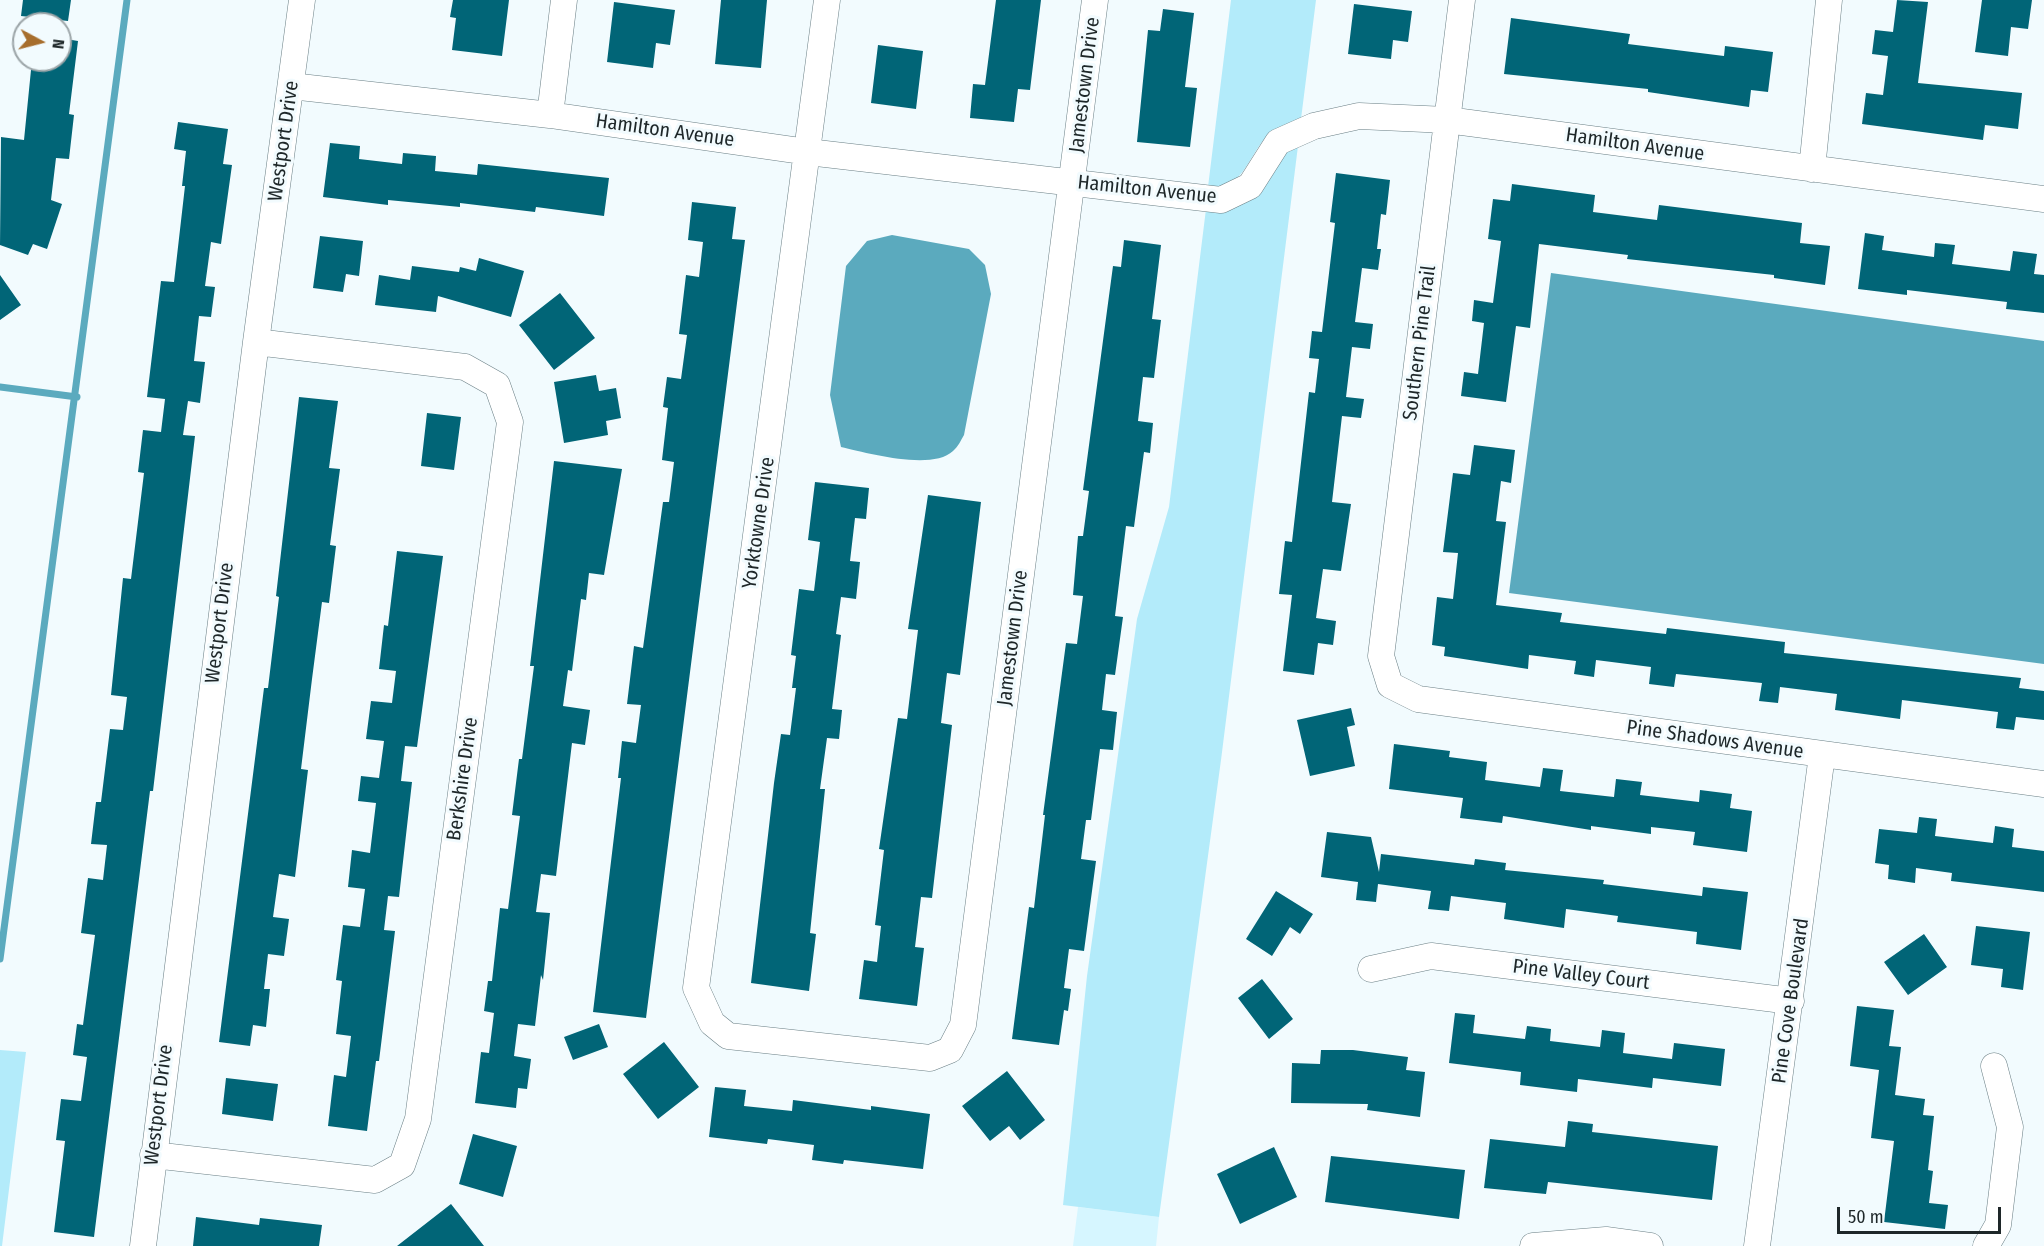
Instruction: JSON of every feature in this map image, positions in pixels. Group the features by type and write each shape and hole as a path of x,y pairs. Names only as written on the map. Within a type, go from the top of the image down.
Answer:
{"street":[{"name":"Westport Drive","path":"143,1246 256,342 302,0"},
{"path":"550,115 564,0"},
{"name":"Yorktowne Drive","path":"728,1036 712,1023 696,988 827,0"},
{"name":"Jamestown Drive","path":"728,1036 930,1058 950,1050 963,1025 1095,0"},
{"name":"Southern Pine Trail","path":"1390,685 1381,656 1462,0"},
{"path":"1812,169 1829,0"},
{"name":"Hamilton Avenue","path":"291,86 550,115 808,152 1221,200 1250,186 1278,142 1314,126 1359,116 1448,120 2044,199"},
{"name":"Berkshire Drive","path":"153,1155 375,1180 402,1165 418,1119 510,422 497,385 465,367 256,342"},
{"name":"Pine Shadows Avenue","path":"1390,685 1418,699 2044,784"},
{"name":"Pine Cove Boulevard","path":"1757,1246 1822,755"},
{"name":"Pine Valley Court","path":"1371,969 1431,956 1791,1001"},
{"path":"1986,1246 1998,1225 2010,1127 1994,1066"},
{"path":"1533,1246 1606,1240 1650,1246"}],"shaded area":[{"path":"1231,0 1316,0 1301,119 1271,132 1244,170 1229,184 1208,187"},
{"path":"1298,146 1221,760 1159,1217 1063,1205 1087,976 1137,619 1169,507 1206,209 1287,151"},
{"path":"892,235 969,249 985,265 991,294 964,435 953,451 943,457 930,460 899,459 841,447 830,395 846,266 867,241"},
{"path":"1551,273 2044,341 2044,664 1509,593"},
{"path":"0,1050 26,1052 2,1246 0,1246"},
{"path":"1078,1207 1159,1217 1156,1246 1073,1246"}],"building":[{"path":"23,0 71,0 69,12 22,12"},
{"path":"453,0 509,0 502,56 452,50 456,18 450,17"},
{"path":"721,0 767,0 761,68 715,64"},
{"path":"996,0 1041,0 1030,90 1018,89 1014,122 970,118 973,84 985,85"},
{"path":"1897,0 1928,2 1918,83 2022,93 2018,129 1985,125 1983,140 1862,124 1866,93 1883,95 1888,56 1872,54 1875,30 1893,32"},
{"path":"1982,0 2032,0 2028,29 2011,27 2008,56 1975,52"},
{"path":"614,2 675,10 670,45 656,43 653,68 607,62"},
{"path":"1354,4 1412,11 1408,42 1393,40 1391,59 1348,54"},
{"path":"1163,9 1194,13 1185,87 1197,88 1190,147 1137,142 1148,30 1160,31"},
{"path":"1511,18 1630,34 1628,44 1724,56 1725,46 1773,52 1768,92 1751,90 1749,107 1648,92 1648,89 1504,74"},
{"path":"72,40 78,41 69,114 74,115 69,159 56,158 51,200 62,204 47,249 33,244 28,255 0,245 1,137 24,140 31,72 72,72"},
{"path":"878,45 923,51 916,109 871,103"},
{"path":"178,122 228,129 223,164 232,165 221,244 211,242 205,286 215,287 211,317 199,316 194,361 205,362 200,403 188,401 183,435 195,436 153,791 150,791 94,1237 54,1232 65,1141 56,1140 61,1099 81,1101 87,1057 73,1055 77,1024 83,1025 95,935 81,933 88,878 103,880 107,845 91,844 96,802 101,802 110,729 123,730 127,697 111,695 123,578 131,579 144,473 138,472 143,430 161,432 165,399 147,397 161,281 174,282 185,186 182,186 186,151 174,149"},
{"path":"330,143 360,146 359,159 402,164 403,153 436,156 435,171 477,175 478,164 609,178 604,216 536,207 535,212 460,203 460,207 388,200 388,205 323,197"},
{"path":"1336,173 1390,180 1386,215 1381,214 1377,249 1381,249 1378,270 1362,268 1355,322 1373,324 1370,349 1352,347 1346,397 1364,399 1361,418 1342,416 1332,502 1351,504 1341,571 1323,569 1316,618 1336,621 1333,645 1318,643 1314,675 1283,671 1292,595 1279,594 1285,541 1292,542 1309,392 1315,393 1319,359 1309,358 1312,331 1322,332 1335,223 1330,222"},
{"path":"1512,184 1595,195 1593,212 1657,220 1659,205 1802,223 1800,243 1830,246 1825,285 1774,278 1774,275 1627,259 1628,255 1539,244 1530,328 1516,326 1506,402 1461,396 1464,372 1478,374 1484,323 1472,321 1474,300 1493,303 1501,241 1488,239 1493,199 1510,201"},
{"path":"692,202 736,207 732,239 745,240 646,1018 593,1012 621,778 618,778 622,741 636,743 641,705 627,704 634,646 643,648 663,502 669,502 674,462 662,460 668,408 663,407 667,377 681,379 687,335 679,334 686,275 699,277 703,242 688,240"},
{"path":"1865,233 1884,236 1882,250 1934,257 1935,243 1955,245 1952,264 2010,271 2013,251 2037,254 2034,274 2044,275 2044,313 2006,309 2007,302 1907,290 1907,295 1858,289"},
{"path":"320,236 363,241 359,276 346,274 343,292 313,288"},
{"path":"1124,240 1161,245 1152,319 1161,320 1154,378 1143,377 1138,421 1153,423 1150,453 1144,452 1134,527 1126,526 1115,616 1123,617 1115,675 1106,674 1102,710 1117,712 1113,750 1100,749 1091,820 1086,820 1081,859 1096,861 1084,951 1069,949 1064,988 1071,989 1068,1011 1064,1010 1059,1045 1012,1039 1029,907 1034,908 1045,815 1043,815 1066,643 1077,644 1083,596 1073,595 1078,536 1083,536 1089,491 1083,490 1113,266 1121,267"},
{"path":"479,258 524,271 511,317 438,296 436,312 375,305 379,275 410,280 412,266 459,272 460,267 476,271"},
{"path":"0,275 21,305 0,320"},
{"path":"560,293 595,338 554,370 519,325"},
{"path":"596,375 599,391 616,388 621,418 606,421 608,435 564,443 554,382"},
{"path":"299,397 338,401 329,468 340,469 330,545 336,546 329,603 322,602 312,679 301,769 308,770 295,877 279,874 273,917 289,919 284,956 268,954 264,989 270,989 266,1027 253,1025 250,1046 219,1042 264,688 268,688"},
{"path":"427,413 461,417 454,470 421,466"},
{"path":"1474,445 1515,450 1511,483 1501,481 1496,521 1506,522 1496,605 1562,613 1560,622 1666,634 1667,628 1785,642 1784,653 2021,678 2019,688 2044,691 2044,720 2016,717 2014,730 1996,728 1998,712 1902,700 1900,719 1835,710 1837,694 1780,687 1778,703 1759,701 1762,683 1676,674 1674,687 1649,684 1651,667 1596,660 1594,677 1574,674 1576,661 1529,655 1528,669 1444,656 1445,647 1432,645 1437,597 1453,599 1458,553 1443,552 1453,473 1470,475"},
{"path":"554,461 622,469 604,575 589,573 586,600 581,599 572,671 568,670 563,706 590,710 585,745 572,743 556,876 541,874 536,912 550,913 543,980 541,975 535,1026 518,1024 514,1056 531,1059 527,1089 518,1088 516,1108 475,1103 481,1052 489,1053 494,1013 484,1011 488,981 492,981 500,908 508,909 520,816 512,815 534,666 530,666"},
{"path":"815,482 869,488 866,519 855,518 850,561 860,562 856,599 841,597 836,634 841,635 832,709 842,710 839,739 827,738 820,789 825,789 810,933 816,934 809,991 751,983 781,734 790,735 796,688 792,688 796,656 791,655 799,589 814,591 820,542 808,540"},
{"path":"928,495 981,502 960,675 947,673 941,723 952,725 932,898 921,897 915,947 924,948 917,1006 859,999 864,960 877,962 881,926 875,925 884,850 879,849 898,718 907,719 918,630 908,629"},
{"path":"397,551 443,556 417,747 405,746 401,781 412,782 399,897 388,896 384,930 395,931 379,1061 376,1061 367,1131 328,1126 334,1075 346,1077 351,1036 336,1034 342,981 336,980 343,925 360,927 365,889 348,887 352,850 370,853 376,803 358,801 361,776 379,778 384,741 366,739 371,701 392,703 396,671 379,669 384,625 388,626"},
{"path":"1351,708 1355,725 1347,727 1355,766 1310,776 1297,720"},
{"path":"1394,744 1450,751 1449,757 1487,762 1485,780 1540,787 1543,768 1563,770 1560,791 1614,797 1616,779 1642,782 1640,795 1699,802 1700,790 1732,794 1730,808 1752,811 1747,852 1693,845 1695,832 1651,827 1651,834 1591,826 1591,830 1503,816 1502,823 1460,818 1463,798 1389,789"},
{"path":"1919,817 1937,819 1935,836 1993,843 1995,826 2014,829 2012,847 2044,851 2044,892 1951,881 1952,873 1916,868 1915,883 1888,879 1889,865 1875,863 1879,829 1917,833"},
{"path":"1327,832 1371,837 1379,872 1381,854 1474,865 1475,859 1506,863 1505,870 1604,880 1603,884 1702,896 1703,887 1748,892 1741,950 1696,944 1697,932 1617,922 1618,916 1566,909 1564,928 1504,919 1506,903 1451,896 1449,911 1428,909 1431,891 1378,884 1376,902 1356,900 1358,882 1321,877"},
{"path":"1276,891 1313,914 1300,934 1290,927 1272,956 1246,939"},
{"path":"1976,926 2030,932 2023,990 2001,987 2003,969 1971,965"},
{"path":"1924,934 1947,967 1908,995 1884,962"},
{"path":"1262,979 1293,1019 1269,1039 1238,998"},
{"path":"1857,1006 1894,1010 1889,1046 1901,1047 1895,1095 1925,1099 1923,1115 1934,1116 1928,1170 1933,1171 1929,1203 1948,1205 1945,1229 1884,1222 1894,1141 1871,1138 1879,1070 1850,1066"},
{"path":"1455,1013 1475,1015 1473,1033 1525,1039 1527,1026 1551,1029 1550,1041 1600,1047 1602,1030 1625,1033 1623,1053 1672,1059 1674,1043 1725,1049 1721,1086 1653,1078 1652,1088 1578,1079 1577,1092 1520,1085 1521,1072 1449,1063"},
{"path":"599,1024 608,1047 573,1060 564,1037"},
{"path":"664,1042 699,1087 658,1119 623,1074"},
{"path":"1321,1050 1353,1050 1408,1057 1406,1070 1425,1072 1420,1117 1367,1110 1368,1104 1291,1103 1292,1063 1320,1064"},
{"path":"1007,1071 1045,1120 1020,1140 1009,1126 990,1141 962,1106"},
{"path":"226,1078 278,1084 273,1121 222,1114"},
{"path":"715,1087 746,1090 744,1106 792,1111 793,1100 871,1110 871,1106 930,1114 923,1169 844,1160 843,1164 812,1160 814,1145 768,1139 767,1144 709,1137"},
{"path":"1568,1121 1593,1124 1592,1132 1718,1146 1712,1200 1548,1182 1546,1194 1484,1188 1490,1139 1565,1147"},
{"path":"473,1134 517,1146 503,1197 459,1184"},
{"path":"1274,1147 1297,1197 1240,1224 1217,1174"},
{"path":"1331,1156 1465,1170 1459,1219 1325,1202"},
{"path":"451,1204 484,1246 397,1246"},
{"path":"196,1217 259,1225 260,1218 322,1225 319,1246 193,1246"}],"waterway":[{"path":"0,959 127,0"},
{"path":"0,387 77,397"}]}
